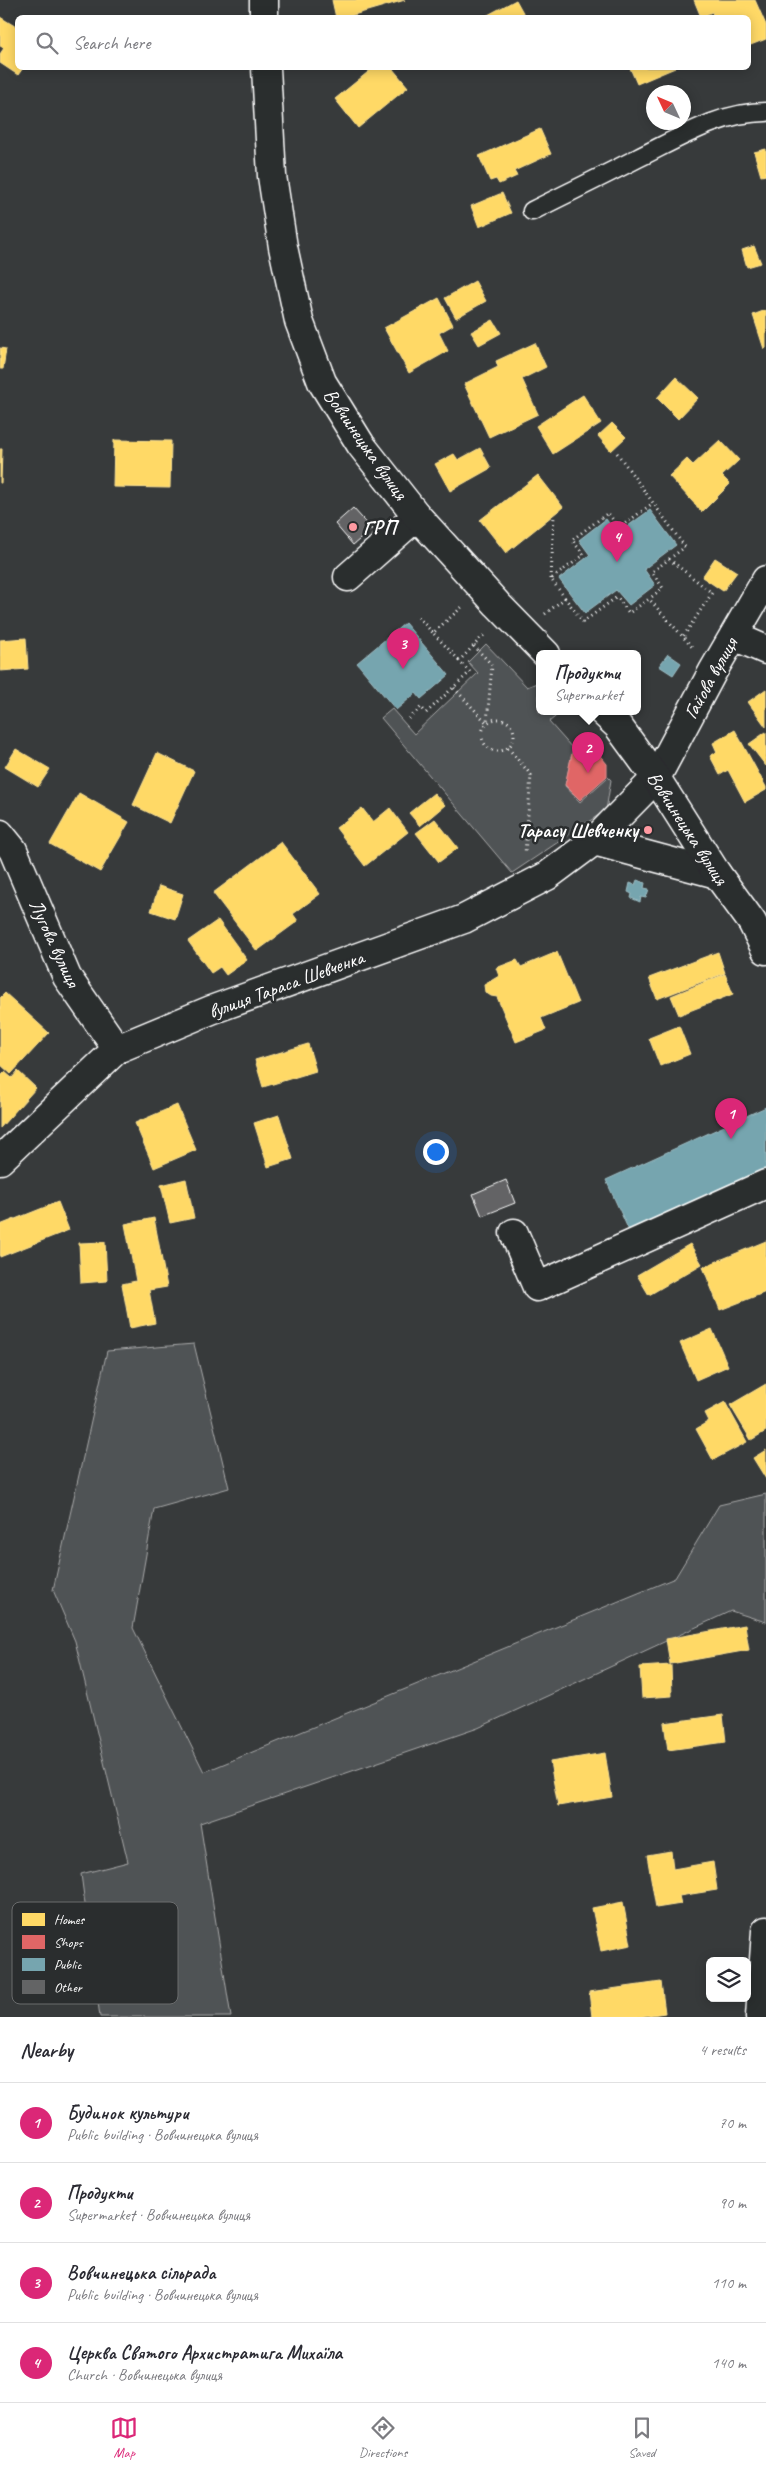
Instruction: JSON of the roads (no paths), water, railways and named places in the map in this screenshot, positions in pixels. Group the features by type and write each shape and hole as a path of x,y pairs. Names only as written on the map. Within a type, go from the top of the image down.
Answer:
{"street":[{"path":"264,0 264,15"},
{"name":"Вовчинецька вулиця","path":"266,70 272,176 283,247 299,321 322,382 360,445 417,516 542,650"},
{"path":"348,577 417,516"},
{"name":"Гайова вулиця","path":"656,778 713,672 766,580"},
{"path":"734,636 766,650"},
{"name":"Вовчинецька вулиця","path":"606,715 618,726 656,778 716,874 759,922 766,950"},
{"name":"вулиця Тараса Шевченка","path":"0,1160 117,1049 211,1010 464,919 547,876 594,841 656,778"},
{"name":"Лугова вулиця","path":"0,834 13,850 67,977 117,1049"},
{"path":"594,841 716,874"},
{"path":"514,1233 537,1287 766,1184"},
{"path":"760,2017 764,1989 766,1931"}],"lane":[{"path":"532,210 716,122 752,112 766,112"}],"place":[{"name":"ГРП","path":"353,527"},
{"name":"Церква Святого Архистратига Михаїла","path":"617,562"},
{"name":"Вовчинецька сільрада","path":"403,669"},
{"name":"Продукти","path":"588,773"},
{"name":"Тарасу Шевченку","path":"648,830"},
{"name":"Будинок культури","path":"731,1139"}]}
